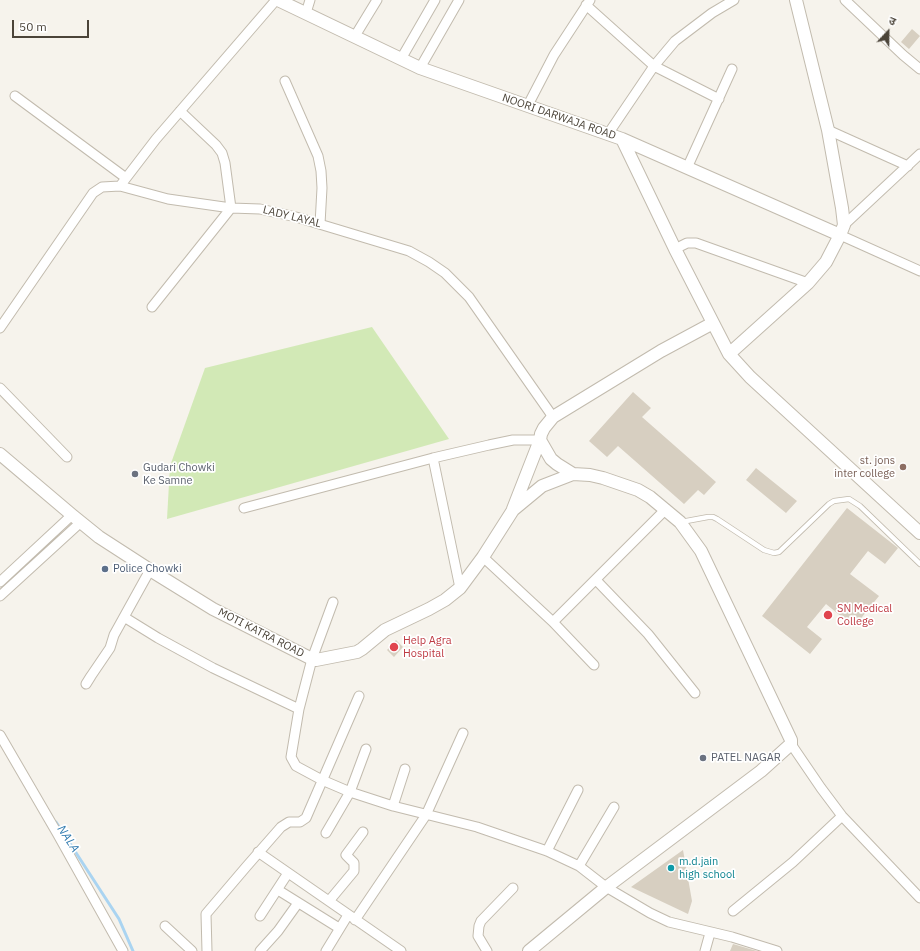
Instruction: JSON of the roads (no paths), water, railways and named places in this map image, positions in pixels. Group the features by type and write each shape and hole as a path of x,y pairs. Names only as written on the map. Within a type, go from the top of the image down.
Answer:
{"street":[{"name":"NOORI DARWAJA ROAD","path":"277,0 420,68 622,139 687,168 842,230"},
{"path":"120,186 156,139 277,0"},
{"path":"306,13 310,0"},
{"path":"355,36 377,0"},
{"path":"401,59 436,0"},
{"path":"420,68 459,0"},
{"path":"608,134 654,66 680,37 712,13 734,0"},
{"path":"796,0 828,130 842,230"},
{"path":"845,0 920,69"},
{"path":"528,105 554,55 588,3 654,66 719,99"},
{"path":"687,168 732,69"},
{"path":"285,82 318,156 322,188 320,224"},
{"path":"15,96 126,178"},
{"path":"152,307 231,208 225,163 222,153 216,145 180,111"},
{"path":"828,130 908,166"},
{"path":"622,139 675,249 729,354 750,377 920,533"},
{"path":"729,354 808,283 826,262 842,230 920,154"},
{"name":"LADY LAYAL","path":"0,328 94,193 102,187 120,186 155,196 231,208 260,209 320,224 409,251 445,273 469,297 553,417"},
{"path":"842,230 920,271"},
{"path":"675,249 687,243 696,243 808,283"},
{"path":"513,510 544,428 553,417 661,351 713,323"},
{"path":"0,388 67,457"},
{"path":"244,508 433,458 513,440 540,440"},
{"path":"540,440 551,459 573,474 590,475 603,478 638,490 666,509 680,522 701,551 791,740 791,744 842,816 920,898"},
{"name":"MOTI KATRA ROAD","path":"0,454 100,537 150,570 213,609 316,660 339,656 362,649 385,630 445,600 460,588 483,557 513,510 542,486 573,474"},
{"path":"433,458 460,588"},
{"path":"553,622 666,509"},
{"path":"0,582 77,519"},
{"path":"0,596 77,519"},
{"path":"483,557 553,622 594,665"},
{"path":"86,684 110,648 114,635 150,570"},
{"path":"596,580 648,634 695,693"},
{"path":"333,602 312,659 299,709 291,757 296,766 322,780 350,792 393,806 476,827 546,851 579,866 606,887 650,913 669,922 710,933 732,937 777,951"},
{"path":"124,617 158,638 213,668 299,709"},
{"path":"207,951 206,914 258,852 286,824 300,822 306,818 359,696"},
{"path":"326,951 339,928 351,917 426,815 463,734"},
{"path":"0,735 123,951"},
{"path":"529,951 606,887 761,771 791,744"},
{"path":"326,833 350,792 366,749"},
{"path":"393,806 405,769"},
{"path":"546,851 578,790"},
{"path":"579,866 614,808"},
{"path":"733,911 793,862 842,816"},
{"path":"329,901 354,871 354,863 346,855 363,832"},
{"path":"258,852 401,951"},
{"path":"260,916 288,873"},
{"path":"487,951 478,936 481,921 513,888"},
{"path":"278,890 339,928"},
{"path":"260,951 278,931 298,903"},
{"path":"165,926 192,951"},
{"path":"704,951 710,933"}],"lane":[{"path":"680,522 708,516 713,517 764,550 774,554 779,552 829,504 834,501 848,499 860,506 920,564"}],"waterway":[{"name":"NALA","path":"56,822 119,919 133,951"}],"place":[{"name":"st. jons inter college","path":"903,467"},
{"name":"Gudari Chowki Ke Samne","path":"135,474"},
{"name":"Police Chowki","path":"105,569"},
{"name":"SN Medical College","path":"828,615"},
{"name":"Help Agra Hospital","path":"394,647"},
{"name":"PATEL NAGAR","path":"703,758"},
{"name":"m.d.jain high school","path":"671,868"}]}
